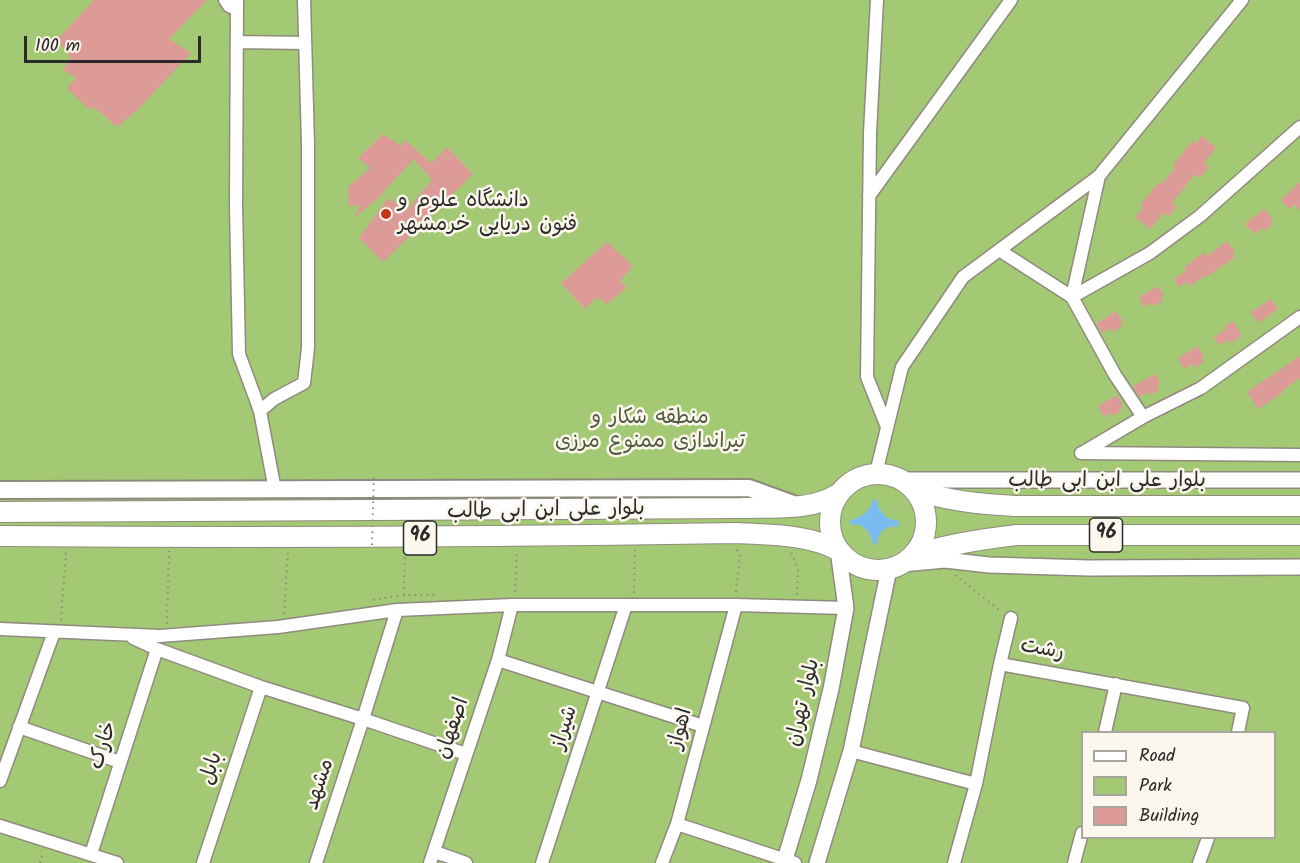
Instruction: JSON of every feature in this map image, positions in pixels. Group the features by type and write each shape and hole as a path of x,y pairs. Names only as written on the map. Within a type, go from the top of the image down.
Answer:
{"main road":[{"name":"96","path":"838,494 848,484 876,473 890,475 910,485"},
{"path":"902,563 922,544 926,530 925,509 910,485"},
{"name":"بلوار علی ابن ابی طالب","path":"910,485 937,497 969,503 1015,506 1300,506"},
{"path":"0,490 749,488 800,506"},
{"path":"838,494 832,508 830,522 832,537 838,550"},
{"name":"بلوار علی ابن ابی طالب","path":"0,512 731,508 800,506 825,502 838,494"},
{"name":"بلوار علی ابن ابی طالب","path":"0,536 405,538 730,533 809,539 838,550"},
{"name":"96","path":"838,550 848,560 861,567 874,570 902,563 940,547 977,539 1017,535 1300,535"}],"street":[{"path":"225,0 229,6 237,5 236,206 239,354 261,411 275,490"},
{"path":"261,411 274,399 304,382 308,348 308,156 304,0"},
{"path":"877,0 870,133 867,377 887,427"},
{"path":"869,195 1011,0"},
{"path":"876,473 902,367 963,277 1099,176 1242,0"},
{"path":"237,42 305,43"},
{"path":"1072,297 1150,253 1200,216 1300,127"},
{"path":"1072,297 1099,176"},
{"path":"999,250 1072,297 1115,375 1143,417"},
{"path":"1300,317 1201,388 1143,417 1081,453 1300,455"},
{"path":"910,485 1300,480"},
{"name":"بلوار تهران","path":"788,862 828,701 846,608 838,550"},
{"path":"817,863 851,751 902,563 945,560 988,565 1089,568 1300,567"},
{"path":"0,629 160,636 279,627 396,610 513,601 626,605 736,600 846,608"},
{"name":"اهواز","path":"662,863 677,824 736,600"},
{"name":"اصفهان","path":"433,857 498,660 513,601"},
{"name":"شیراز","path":"542,863 626,605"},
{"name":"مشهد","path":"316,863 396,610"},
{"path":"1000,664 1011,618"},
{"path":"0,780 54,632"},
{"path":"128,636 261,687 466,754"},
{"name":"خارک","path":"91,854 157,649"},
{"path":"498,660 703,726"},
{"name":"رشت","path":"954,863 975,784 1000,664 1244,708 1238,731"},
{"path":"1105,731 1116,684"},
{"name":"بابل","path":"203,863 261,687"},
{"path":"19,727 120,762"},
{"path":"851,751 975,784"},
{"path":"677,824 788,862"},
{"path":"0,826 117,863"},
{"path":"1074,863 1081,839"},
{"path":"1199,863 1207,839"},
{"path":"433,857 466,863"}],"path":[{"path":"372,545 374,474"},
{"path":"730,533 740,556 736,600"},
{"path":"513,601 518,535"},
{"path":"634,594 635,535"},
{"path":"284,616 289,546 287,536"},
{"path":"61,620 66,568 66,537"},
{"path":"167,624 170,537"},
{"path":"404,595 405,538"},
{"path":"945,560 957,578 1011,618"}],"green space":[{"name":"منطقه شکار و تیراندازی ممنوع مرزی","path":"0,0 1300,0 1300,863 0,863"}],"water":[{"path":"873,499 878,501 878,507 887,518 899,521 899,526 886,528 881,533 877,545 873,544 864,527 852,525 849,521 865,513"}],"building":[{"path":"94,0 207,0 169,39 191,53 138,109 117,127 94,107 90,110 67,88 76,78 63,70 71,58 57,40"},
{"path":"383,134 401,146 405,140 431,163 447,147 473,174 383,262 359,238 388,198 407,210 432,180 414,159 383,194 354,218 360,205 349,206 348,187 370,168 358,158"},
{"path":"1202,136 1216,148 1204,163 1209,167 1200,178 1195,174 1172,203 1177,207 1168,217 1164,213 1150,229 1135,217 1143,208 1140,205 1159,182 1162,184 1175,168 1173,165 1192,141 1195,144"},
{"path":"1300,182 1300,211 1295,204 1289,209 1281,200"},
{"path":"1264,209 1273,219 1270,222 1272,225 1254,234 1245,224"},
{"path":"1227,241 1235,252 1233,254 1235,257 1206,277 1189,286 1186,282 1179,287 1174,279 1186,271 1184,268 1204,252 1207,256"},
{"path":"607,242 633,266 620,281 627,287 607,304 597,297 585,309 561,283"},
{"path":"1158,286 1164,295 1161,297 1163,301 1144,307 1139,297"},
{"path":"1271,299 1278,309 1258,323 1251,312"},
{"path":"1116,311 1123,322 1120,323 1122,326 1113,332 1111,328 1102,333 1096,324"},
{"path":"1233,321 1242,336 1230,343 1228,340 1219,345 1214,337"},
{"path":"1197,346 1204,356 1201,358 1204,362 1195,368 1192,364 1184,369 1178,358"},
{"path":"1300,356 1300,378 1258,409 1247,392"},
{"path":"1155,374 1160,384 1157,386 1159,390 1139,397 1133,386"},
{"path":"1117,395 1123,406 1120,408 1121,411 1113,416 1111,413 1104,417 1098,406"}],"place":[{"name":"دانشگاه علوم و فنون دریایی خرمشهر","path":"386,214"}]}
